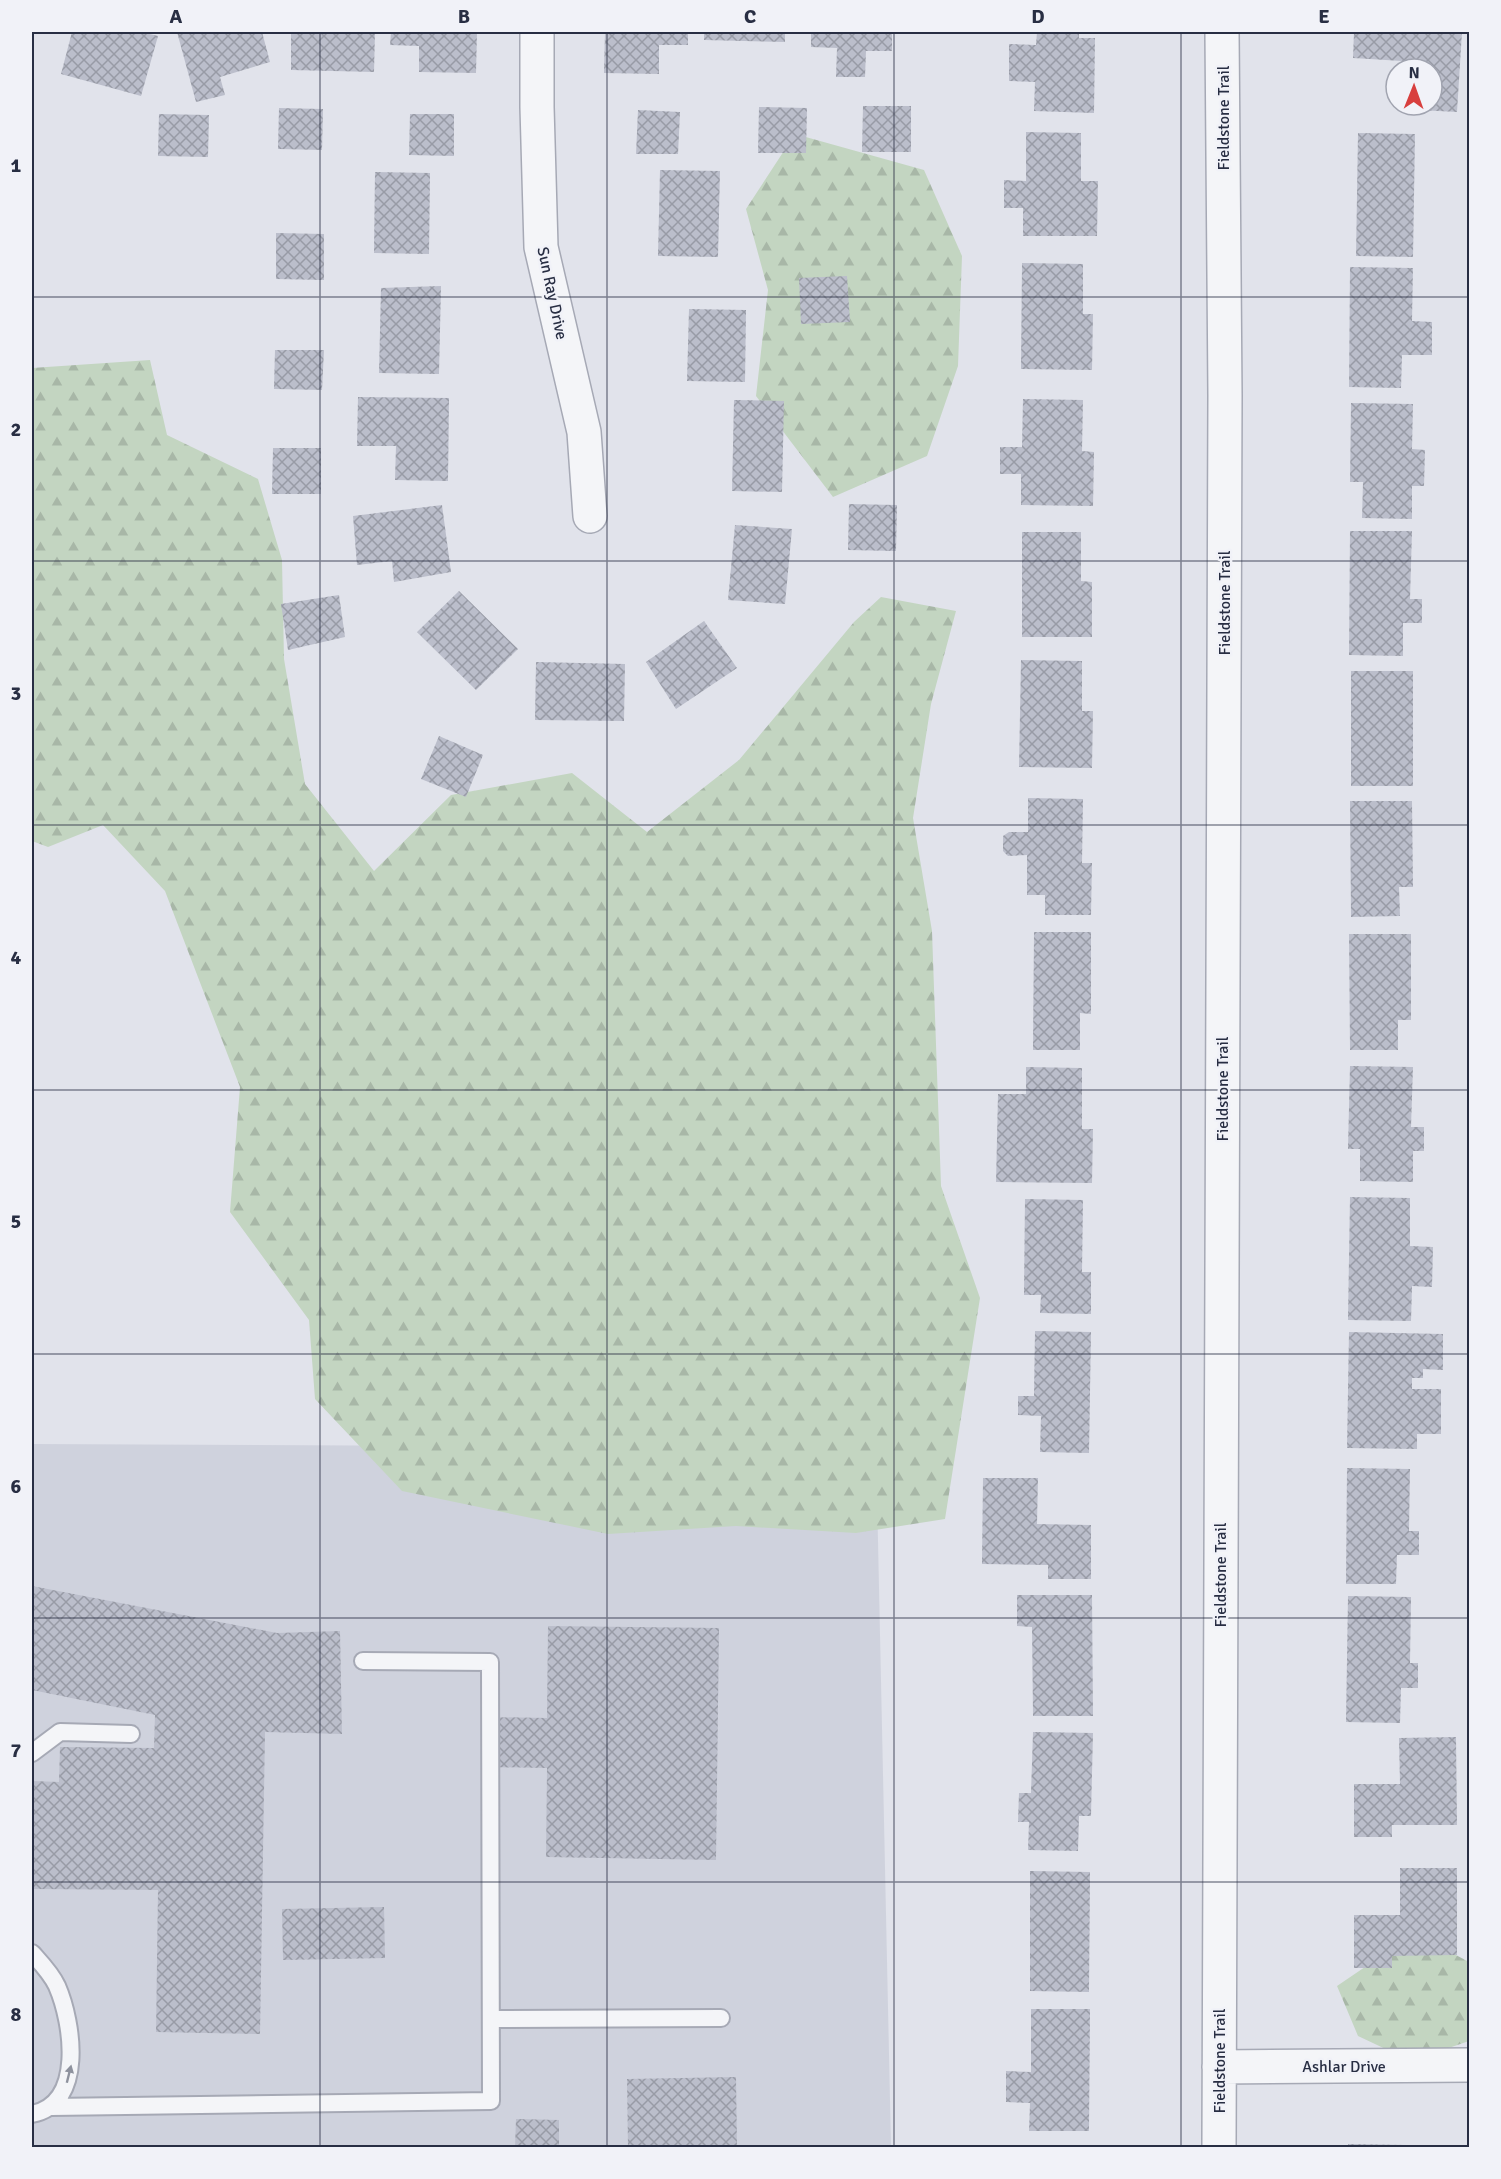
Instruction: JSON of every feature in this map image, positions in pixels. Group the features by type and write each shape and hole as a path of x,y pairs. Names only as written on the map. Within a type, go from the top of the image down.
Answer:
{"street":[{"name":"Sun Ray Drive","path":"537,32 541,246 584,432 590,516"},
{"name":"Fieldstone Trail","path":"1219,2148 1225,395 1222,32"},
{"name":"Ashlar Drive","path":"1219,2067 1470,2065"}],"lane":[{"path":"32,2114 51,2107 491,2101 490,1662 363,1661"},
{"path":"32,1753 60,1732 131,1734"},
{"path":"32,1953 49,1971 56,1985 64,2009 72,2061 67,2083 51,2107"},
{"path":"491,2019 721,2018"}],"shaded area":[{"path":"32,1444 876,1448 891,2147 32,2148"}],"green space":[{"path":"795,134 924,170 962,256 958,366 927,456 833,497 756,396 768,290 746,209"},
{"path":"150,360 167,435 258,479 282,560 284,659 305,784 374,871 451,795 572,773 647,832 739,760 854,622 881,597 956,611 931,704 913,818 932,931 941,1186 980,1298 945,1519 856,1533 736,1526 608,1534 402,1491 315,1399 309,1320 230,1212 240,1087 165,891 103,825 48,847 32,841 32,368"},
{"path":"1390,1950 1454,1954 1469,1962 1469,2041 1411,2061 1358,2036 1337,1986"}],"building":[{"path":"72,32 141,32 158,36 141,96 61,74"},
{"path":"177,32 262,32 270,62 220,77 225,95 196,102"},
{"path":"291,32 375,32 374,72 291,70"},
{"path":"391,32 477,32 476,73 419,72 419,46 390,45"},
{"path":"605,32 688,32 688,45 659,45 659,74 604,73"},
{"path":"704,32 785,32 785,42 704,40"},
{"path":"811,32 892,32 892,51 866,51 865,77 836,77 837,48 811,47"},
{"path":"1037,32 1079,32 1079,38 1095,38 1094,113 1034,111 1035,82 1009,81 1009,44 1036,45"},
{"path":"1354,32 1462,32 1457,112 1444,111 1444,57 1384,57 1384,60 1353,58"},
{"path":"863,106 911,106 911,152 862,152"},
{"path":"759,107 807,108 806,153 758,153"},
{"path":"279,108 323,109 322,150 278,149"},
{"path":"638,110 680,112 678,154 636,154"},
{"path":"159,114 209,115 208,157 158,156"},
{"path":"410,114 454,114 454,156 409,155"},
{"path":"1026,132 1081,133 1081,181 1098,181 1097,236 1023,236 1023,208 1004,208 1004,180 1026,181"},
{"path":"1358,133 1415,134 1413,257 1356,256"},
{"path":"660,170 720,171 718,257 658,256"},
{"path":"375,172 430,173 429,254 374,253"},
{"path":"276,233 324,234 324,280 276,279"},
{"path":"1022,263 1083,264 1083,314 1093,314 1092,370 1021,369"},
{"path":"1350,267 1413,268 1412,321 1432,322 1432,355 1402,355 1401,388 1349,387"},
{"path":"847,276 850,322 801,324 799,278"},
{"path":"441,286 439,374 379,373 381,288"},
{"path":"689,309 746,310 745,382 687,381"},
{"path":"275,350 324,350 322,390 274,389"},
{"path":"358,397 449,398 448,481 395,480 396,446 357,446"},
{"path":"1023,399 1083,400 1082,451 1094,452 1093,506 1021,505 1021,474 1000,474 1000,447 1022,447"},
{"path":"734,400 784,401 782,492 732,491"},
{"path":"1351,403 1413,404 1412,449 1425,450 1424,486 1412,486 1412,519 1362,518 1363,482 1350,482"},
{"path":"273,448 321,448 321,494 272,494"},
{"path":"849,504 897,505 896,551 848,550"},
{"path":"442,505 451,572 394,582 392,561 357,565 353,516"},
{"path":"735,525 792,529 785,604 728,600"},
{"path":"1350,531 1412,531 1410,599 1422,599 1422,623 1403,623 1403,656 1349,655"},
{"path":"1022,532 1081,532 1081,581 1092,582 1092,637 1022,637"},
{"path":"459,591 518,649 476,690 417,632"},
{"path":"339,595 345,637 288,650 281,604"},
{"path":"704,621 737,668 676,709 646,662"},
{"path":"1021,660 1082,661 1082,711 1093,711 1092,768 1019,767"},
{"path":"536,662 625,664 624,721 535,720"},
{"path":"1351,671 1413,671 1413,786 1351,786"},
{"path":"439,736 483,755 466,797 421,779"},
{"path":"1028,798 1083,799 1082,863 1092,863 1091,915 1045,915 1045,895 1027,895 1027,855 1008,856 1003,851 1003,836 1009,832 1028,832"},
{"path":"1350,801 1412,801 1413,887 1399,887 1400,916 1351,917"},
{"path":"1034,932 1091,932 1091,1014 1080,1013 1080,1050 1033,1050"},
{"path":"1349,934 1411,934 1411,1020 1398,1020 1398,1050 1350,1050"},
{"path":"1350,1066 1413,1067 1411,1127 1424,1127 1424,1151 1413,1151 1413,1182 1360,1181 1360,1149 1348,1149"},
{"path":"1026,1067 1082,1068 1082,1129 1093,1129 1092,1183 996,1182 998,1094 1026,1094"},
{"path":"1350,1197 1410,1198 1410,1246 1433,1247 1432,1287 1412,1286 1411,1321 1348,1320"},
{"path":"1025,1199 1083,1200 1082,1272 1091,1272 1091,1314 1040,1313 1041,1295 1024,1295"},
{"path":"1035,1331 1091,1332 1089,1453 1040,1452 1041,1416 1018,1415 1018,1396 1034,1396"},
{"path":"1349,1332 1443,1334 1443,1370 1423,1369 1423,1378 1412,1378 1412,1389 1441,1389 1441,1434 1417,1434 1417,1449 1347,1448"},
{"path":"1347,1468 1410,1469 1409,1531 1419,1531 1419,1555 1397,1555 1396,1584 1346,1584"},
{"path":"983,1478 1038,1478 1037,1524 1091,1525 1091,1579 1048,1579 1048,1565 982,1564"},
{"path":"32,1586 277,1633 340,1631 342,1734 265,1732 260,2034 156,2032 158,1890 32,1889 32,1781 59,1782 60,1747 154,1748 155,1715 32,1690"},
{"path":"1017,1595 1092,1595 1093,1716 1033,1716 1032,1627 1017,1626"},
{"path":"1348,1596 1411,1597 1410,1663 1418,1663 1418,1688 1401,1688 1400,1723 1346,1722"},
{"path":"548,1626 719,1628 716,1860 546,1857 547,1768 485,1767 485,1717 547,1718"},
{"path":"1033,1732 1093,1733 1091,1816 1079,1816 1078,1851 1028,1850 1029,1822 1018,1822 1019,1793 1031,1793"},
{"path":"1456,1737 1457,1825 1392,1825 1392,1837 1354,1837 1354,1784 1400,1784 1399,1738"},
{"path":"1400,1868 1457,1868 1457,1955 1392,1956 1392,1968 1354,1968 1354,1915 1400,1915"},
{"path":"1030,1871 1090,1872 1089,1992 1030,1991"},
{"path":"384,1907 385,1958 283,1960 282,1909"},
{"path":"1031,2009 1090,2009 1089,2131 1029,2131 1030,2103 1006,2102 1006,2071 1031,2072"},
{"path":"736,2077 737,2148 628,2148 627,2079"},
{"path":"516,2119 559,2120 559,2148 515,2148"},
{"path":"1348,2144 1407,2145 1407,2148 1348,2148"}]}
